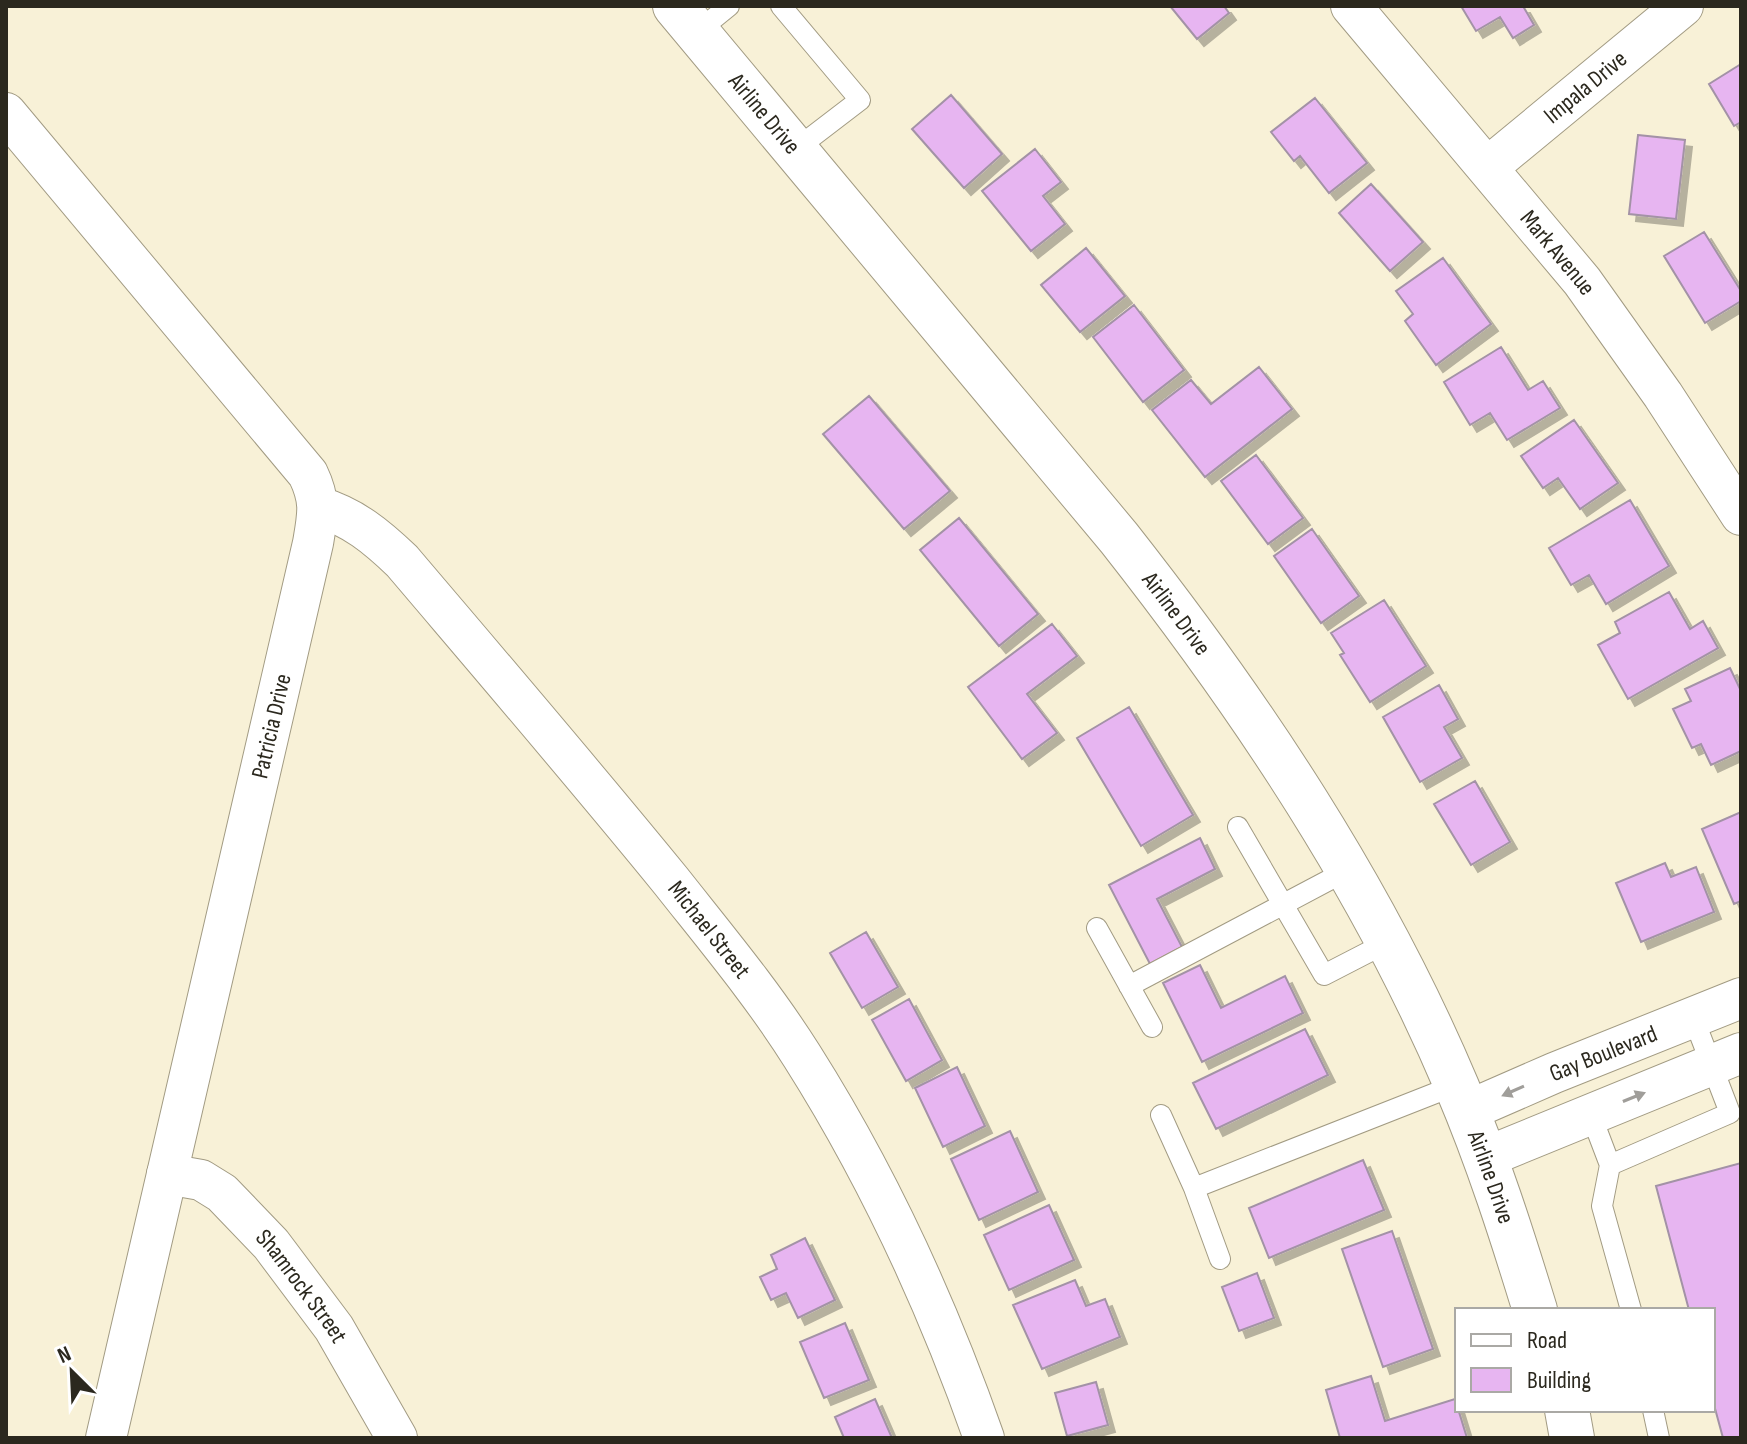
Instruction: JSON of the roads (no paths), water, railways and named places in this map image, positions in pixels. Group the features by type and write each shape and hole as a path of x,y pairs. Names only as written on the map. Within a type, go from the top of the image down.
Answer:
{"main road":[{"name":"Airline Drive","path":"700,15 796,149 1060,465 1179,614 1304,796 1388,942 1462,1098 1534,1308"},
{"path":"1567,1412 1572,1438"}],"street":[{"name":"Mark Avenue","path":"1351,6 1582,281 1663,395 1741,515"},
{"name":"Impala Drive","path":"1488,167 1683,6"},
{"path":"6,113 308,474 317,492 319,507"},
{"name":"Patricia Drive","path":"106,1438 319,507"},
{"name":"Michael Street","path":"319,507 357,522 402,561 620,818 760,994 808,1066 879,1190 942,1324 984,1438"},
{"name":"Gay Boulevard","path":"1462,1098 1554,1073 1741,998"},
{"path":"1484,1158 1727,1059"},
{"name":"Shamrock Street","path":"167,1174 201,1180 222,1193 271,1244 334,1328 397,1438"}],"lane":[{"path":"781,6 860,100 796,149"},
{"path":"1238,827 1324,975 1388,942"},
{"path":"1129,986 1348,870"},
{"path":"1097,928 1152,1027"},
{"path":"1610,1165 1736,1111 1727,1059 1693,1017"},
{"path":"1194,1188 1462,1098"},
{"path":"1161,1115 1194,1188 1220,1259"},
{"path":"1591,1115 1610,1165 1602,1206 1630,1308"},
{"path":"1653,1412 1659,1438"}]}
